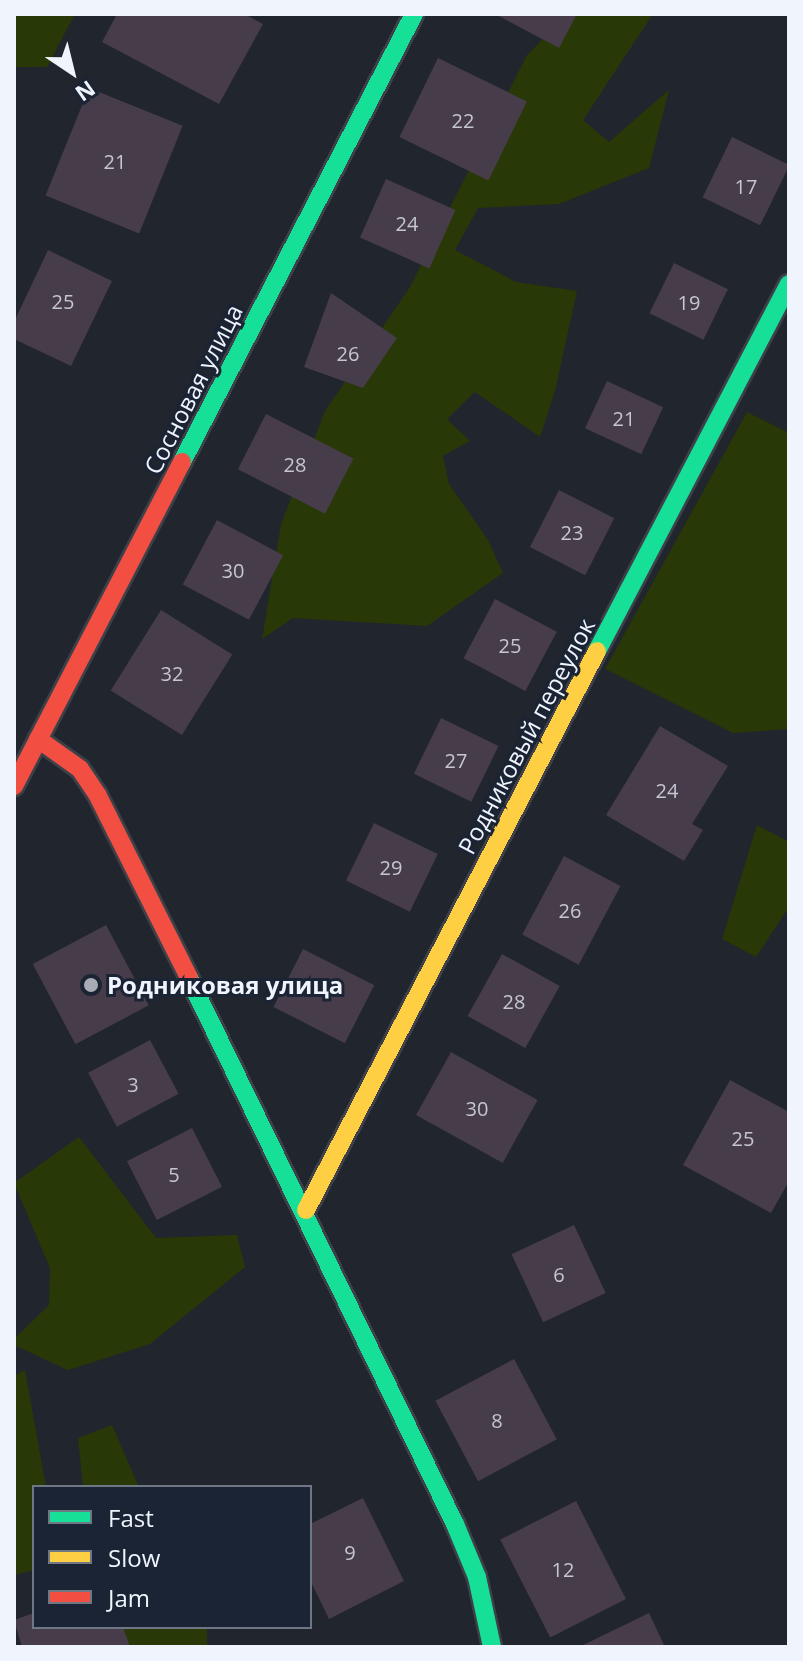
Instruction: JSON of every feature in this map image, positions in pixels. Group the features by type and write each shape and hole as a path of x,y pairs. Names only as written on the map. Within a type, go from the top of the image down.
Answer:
{"street":[{"name":"Сосновая улица","path":"14,786 414,14"},
{"name":"Родниковый переулок","path":"306,1210 789,284"},
{"path":"38,739 80,769 98,796 306,1210 329,1268 455,1524 477,1577 492,1647"}],"green space":[{"path":"14,14 75,14 47,67 14,67"},
{"path":"568,14 653,14 583,120 609,142 669,90 649,168 559,204 478,208 455,250 516,282 577,291 555,391 540,437 475,392 447,419 470,441 443,456 449,484 488,540 503,573 427,626 293,618 262,639 281,524 325,411 410,287 527,55"},
{"path":"747,412 789,433 789,729 733,733 605,669"},
{"path":"757,825 789,842 789,907 756,957 722,939"},
{"path":"79,1137 156,1238 237,1235 245,1267 150,1344 68,1370 14,1345 14,1339 49,1305 50,1268 14,1183"},
{"path":"25,1370 46,1485 32,1485 32,1570 14,1575 14,1376"},
{"path":"112,1425 138,1485 83,1485 78,1438"},
{"path":"121,1629 207,1629 207,1647 121,1647"}],"building":[{"path":"117,14 244,14 263,24 219,104 102,42"},
{"path":"495,14 577,14 559,48"},
{"path":"438,58 527,101 488,180 399,137"},
{"path":"89,88 183,126 139,233 46,196"},
{"path":"732,137 789,165 760,225 703,197"},
{"path":"386,179 455,210 429,268 360,237"},
{"path":"48,250 112,281 71,366 14,339 14,322"},
{"path":"674,263 728,289 703,340 649,313"},
{"path":"331,293 397,338 363,388 304,367"},
{"path":"607,381 663,407 641,454 585,428"},
{"path":"266,414 353,458 325,514 238,469"},
{"path":"559,490 614,518 585,575 530,547"},
{"path":"217,520 283,555 249,620 183,584"},
{"path":"495,599 557,632 525,691 464,658"},
{"path":"161,610 232,655 182,735 111,691"},
{"path":"441,718 499,746 471,802 414,774"},
{"path":"660,726 728,766 692,824 703,830 684,861 606,815"},
{"path":"374,823 438,854 410,912 346,881"},
{"path":"564,856 621,886 579,965 522,935"},
{"name":"Родниковая улица","path":"106,925 149,1005 75,1044 33,964"},
{"path":"303,949 374,985 345,1043 273,1007"},
{"path":"502,954 560,986 525,1048 468,1016"},
{"path":"150,1040 179,1094 117,1127 88,1073"},
{"path":"451,1052 538,1100 503,1163 416,1115"},
{"path":"730,1080 789,1112 789,1181 771,1213 683,1165"},
{"path":"192,1128 222,1187 157,1220 127,1161"},
{"path":"574,1225 606,1293 543,1322 511,1254"},
{"path":"514,1359 557,1439 478,1481 435,1401"},
{"path":"363,1498 404,1581 329,1619 312,1584 312,1523"},
{"path":"576,1501 626,1599 550,1638 500,1540"},
{"path":"649,1613 665,1647 579,1647"},
{"path":"32,1614 32,1629 124,1629 130,1647 22,1647 14,1620"}],"traffic: fast":[{"path":"182,462 414,14"},
{"path":"597,651 789,284"},
{"path":"189,978 455,1524 477,1577 492,1647"}],"traffic: slow":[{"path":"306,1210 597,651"}],"traffic: jam":[{"path":"14,786 182,462"},
{"path":"38,739 80,769 98,796 189,978"}],"place":[{"name":"Родниковая улица","path":"91,985"}]}
